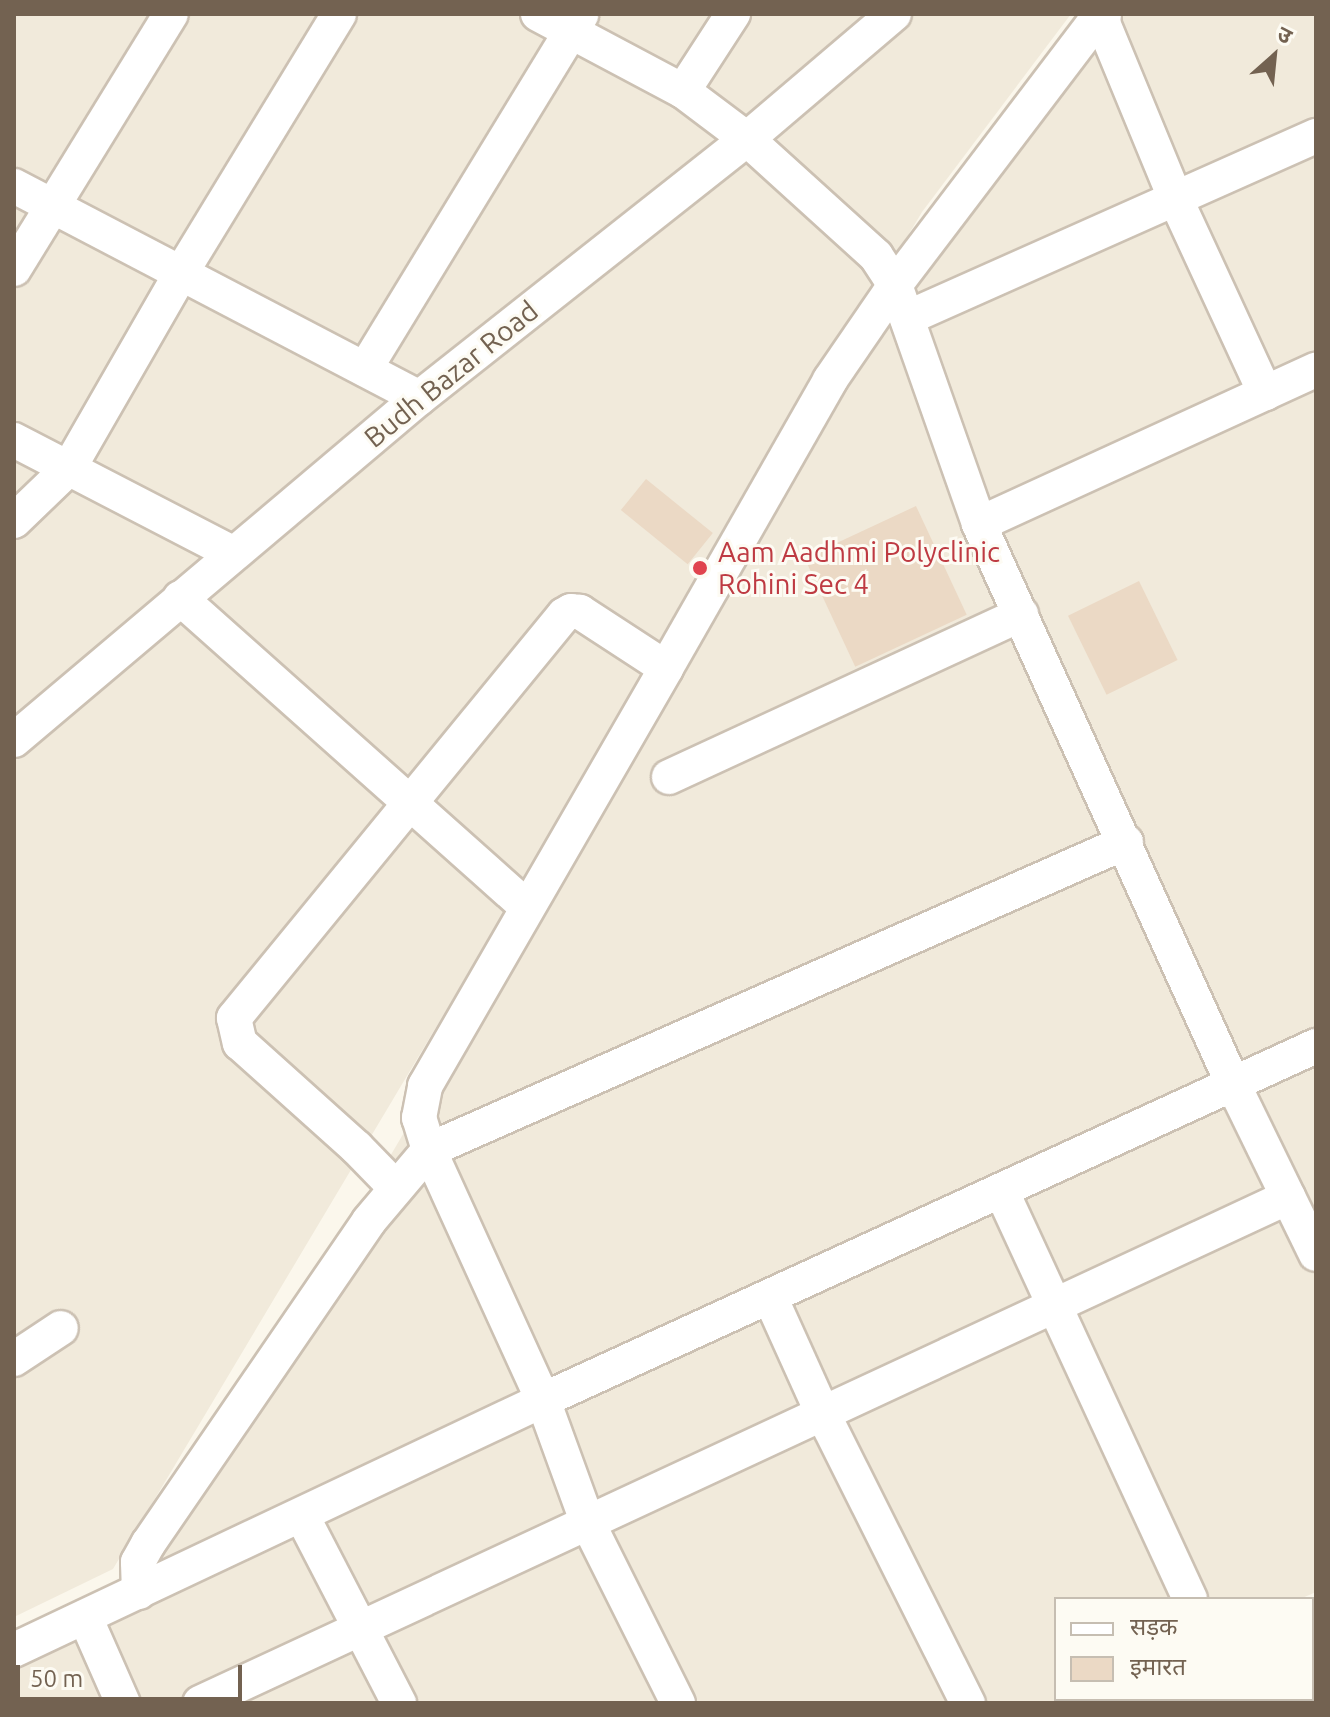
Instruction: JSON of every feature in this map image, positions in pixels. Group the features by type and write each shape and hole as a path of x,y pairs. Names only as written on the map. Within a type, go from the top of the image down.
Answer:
{"street":[{"path":"14,269 171,14"},
{"path":"14,521 69,468 181,273 339,14"},
{"path":"538,14 576,23 683,91 747,139 876,256 895,285 918,358 979,524 1126,842 1233,1084 1316,1254"},
{"path":"683,91 733,14"},
{"name":"Budh Bazar Road","path":"14,740 419,398 747,139 894,14"},
{"path":"1102,14 1176,200 1265,393"},
{"path":"678,1703 587,1521 543,1400 429,1150 419,1118 420,1100 526,906 830,380 895,285 1102,14"},
{"path":"365,369 576,23"},
{"path":"907,318 1316,136"},
{"path":"14,186 419,398"},
{"path":"979,524 1316,370"},
{"path":"14,440 232,553"},
{"path":"180,598 526,906"},
{"path":"394,1186 240,1043 234,1027 238,1010 571,611 580,612 666,668"},
{"path":"669,777 1021,614"},
{"path":"139,1592 138,1562 148,1544 394,1186 429,1150 1126,842"},
{"path":"14,1650 543,1400 771,1299 1316,1046"},
{"path":"1002,1192 1189,1597"},
{"path":"200,1703 1288,1197"},
{"path":"771,1299 822,1412 968,1703"},
{"path":"14,1359 61,1328"},
{"path":"302,1516 399,1703"},
{"path":"85,1617 123,1703"}],"shaded area":[{"path":"14,14 1071,14 922,212 113,1569 14,1617"},
{"path":"1094,14 1316,14 1316,1592 1305,1597 1054,1597 1054,1701 1078,1701 1074,1703 14,1703 14,1669 118,1619 800,459 1038,83"}],"building":[{"path":"646,479 713,533 688,564 621,510"},
{"path":"916,506 967,615 855,667 805,558"},
{"path":"1139,581 1178,660 1107,695 1068,616"}],"place":[{"name":"Aam Aadhmi Polyclinic Rohini Sec 4","path":"700,568"}]}
